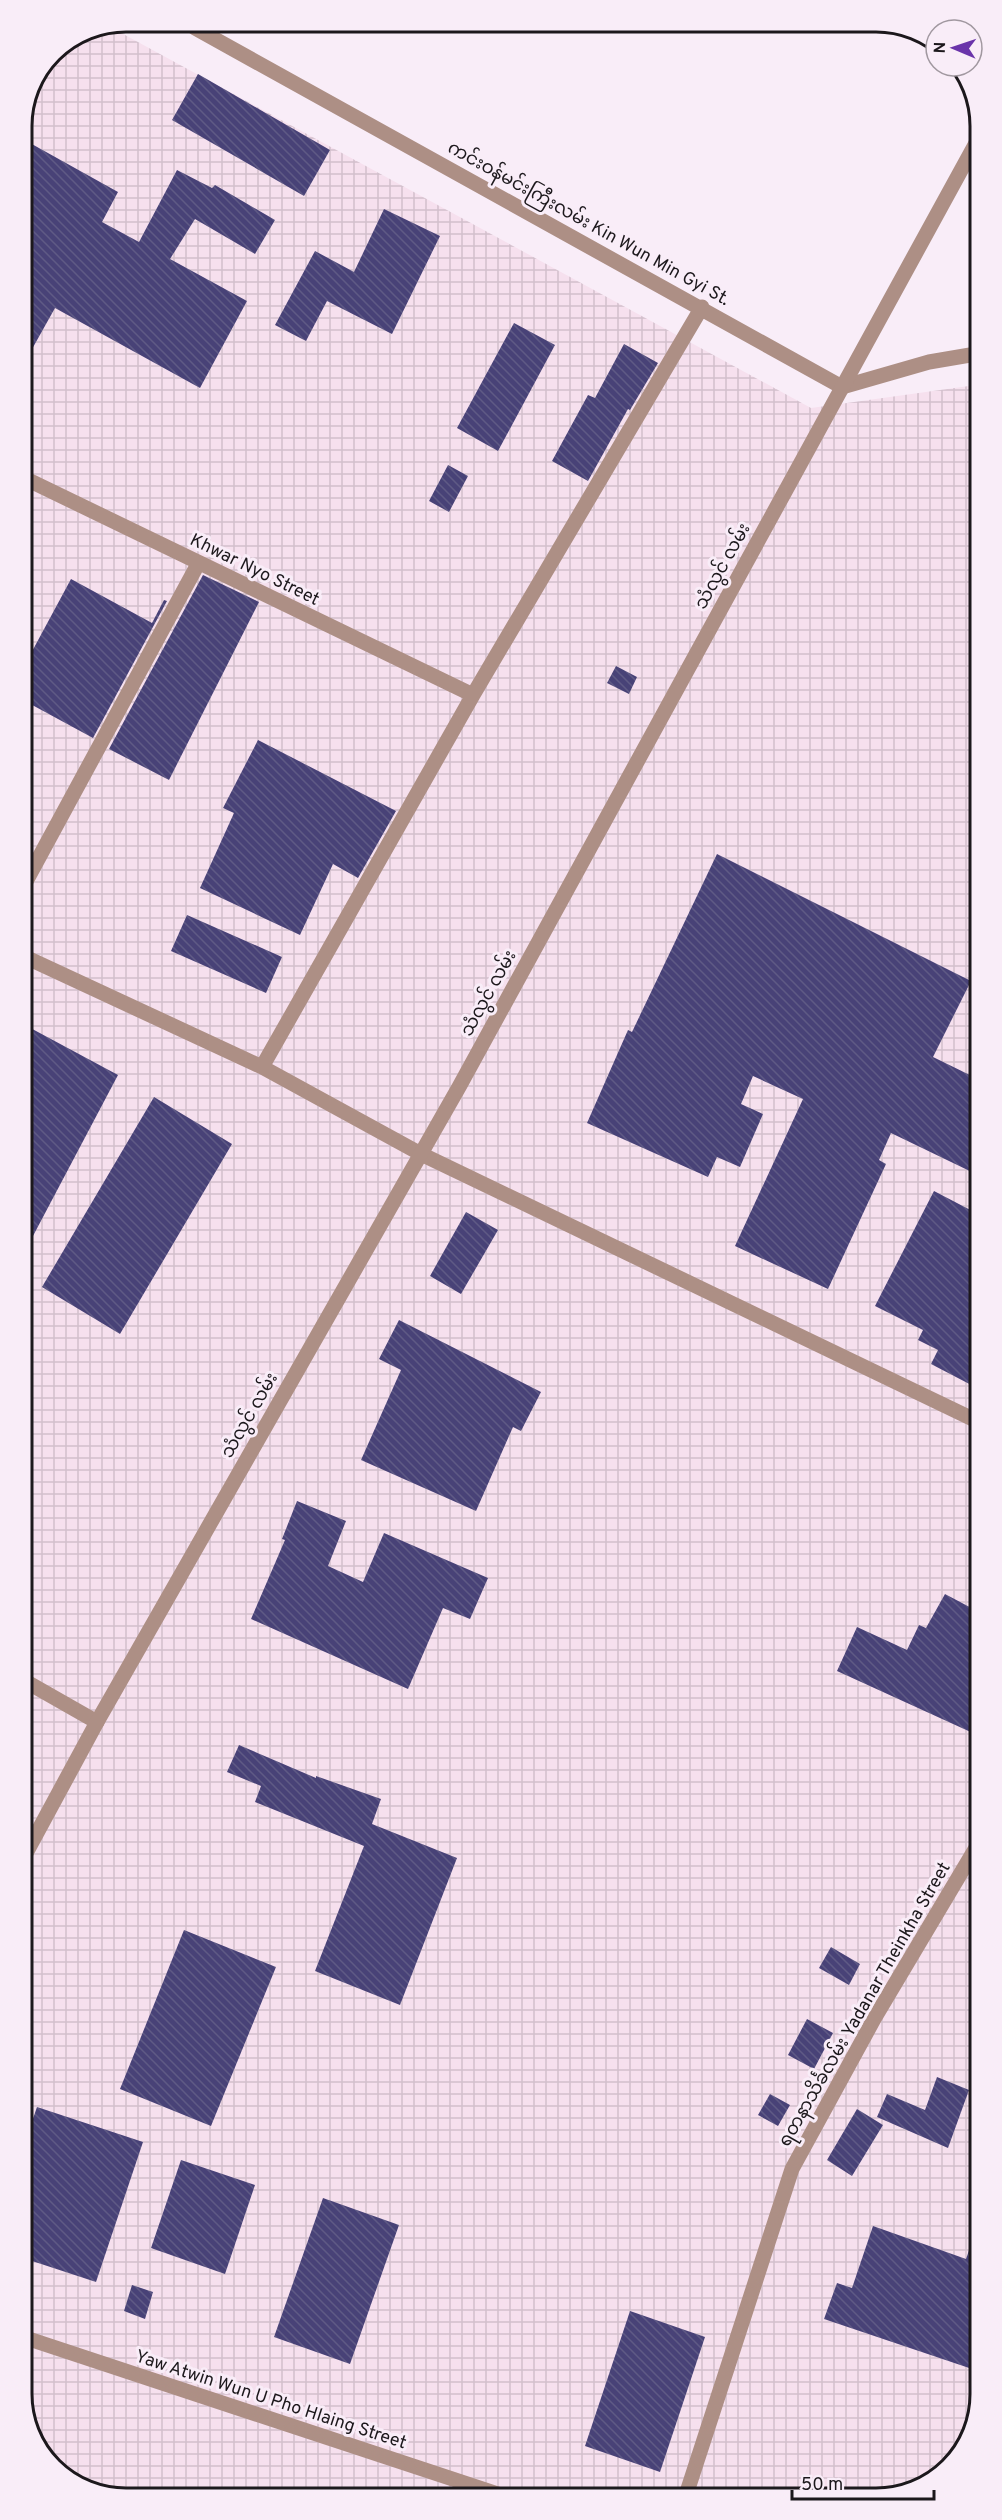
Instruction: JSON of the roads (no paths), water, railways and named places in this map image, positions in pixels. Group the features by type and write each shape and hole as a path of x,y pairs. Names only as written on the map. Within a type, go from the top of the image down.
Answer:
{"street":[{"name":"ကင်းဝန်မင်းကြီးလမ်း Kin Wun Min Gyi St.","path":"201,31 702,307 842,387"},
{"name":"သံလွင် လမ်း","path":"31,1843 97,1722 421,1154 970,154"},
{"path":"262,1067 473,695 702,307"},
{"path":"842,387 929,362 970,355"},
{"name":"Khwar Nyo Street","path":"32,482 473,695"},
{"path":"32,871 198,564"},
{"path":"32,960 262,1067 421,1154 970,1418"},
{"path":"31,1685 97,1722"},
{"name":"ရတနာသိင်္ခလမ်း Yadanar Theinkha Street","path":"688,2488 792,2169 874,2019 970,1858"},
{"name":"Yaw Atwin Wun U Pho Hlaing Street","path":"31,2340 480,2488"}]}
